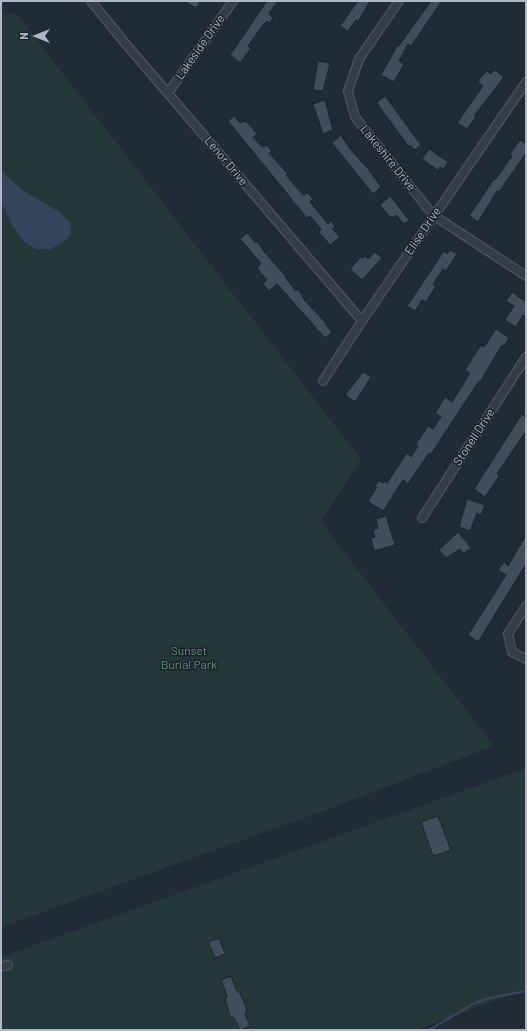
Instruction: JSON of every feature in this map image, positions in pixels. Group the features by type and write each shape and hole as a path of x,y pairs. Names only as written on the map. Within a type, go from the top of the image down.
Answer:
{"street":[{"name":"Lenor Drive","path":"91,1 362,321"},
{"name":"Lakeside Drive","path":"168,93 233,1"},
{"name":"Lakeshire Drive","path":"399,1 359,60 348,91 355,117 434,215 526,276"},
{"name":"Elise Drive","path":"323,381 362,321 526,82"},
{"name":"Stonell Drive","path":"422,518 526,357"},
{"path":"526,606 508,634 512,652 526,659"}],"green space":[{"name":"Sunset Burial Park","path":"1,13 17,14 361,459 321,522 494,746 318,813 1,927"},
{"path":"526,768 526,989 416,1030 1,1030 1,957"}],"water":[{"path":"1,171 22,190 61,213 70,223 71,233 69,238 51,249 36,249 25,242 13,227 1,202"}],"building":[{"path":"185,1 201,1 196,8"},
{"path":"267,1 278,1 269,13 273,18 269,23 267,21 262,26 248,46 251,48 240,63 230,55"},
{"path":"358,1 370,1 358,22 356,20 348,31 340,26"},
{"path":"431,1 442,1 411,46 408,44 399,61 404,64 394,82 381,75 397,46 398,47"},
{"path":"318,61 330,63 323,91 313,90"},
{"path":"495,70 504,77 474,116 476,117 467,129 457,123 483,86 478,82 482,76 487,71 491,74"},
{"path":"385,96 421,145 415,150 410,145 409,147 379,106 377,102"},
{"path":"325,100 333,130 323,134 313,104"},
{"path":"234,116 240,123 246,121 257,134 253,137 262,147 267,145 272,151 269,153 288,174 286,175 303,195 308,193 313,199 310,202 328,224 331,221 335,226 332,229 340,237 330,245 319,232 321,229 310,216 307,218 228,121"},
{"path":"341,135 350,149 369,170 381,187 373,194 332,143"},
{"path":"520,140 526,144 526,153 499,192 497,191 478,222 469,216 494,179 495,180 512,156 510,154"},
{"path":"429,149 448,162 443,169 440,167 439,170 436,169 422,159"},
{"path":"390,196 409,220 404,224 396,215 393,218 392,216 390,217 380,205"},
{"path":"247,233 256,243 257,241 265,253 286,276 285,277 296,291 298,289 305,301 326,323 325,324 332,332 325,338 277,284 269,291 263,284 267,280 257,268 261,264 260,262 240,239"},
{"path":"450,250 457,254 446,271 443,269 433,284 436,286 426,302 422,300 415,311 407,306 444,251 447,254"},
{"path":"375,252 382,258 362,280 350,269 361,257 363,258 365,256 368,259"},
{"path":"512,292 526,302 526,317 523,315 516,327 505,320 514,306 506,301"},
{"path":"496,329 509,338 504,346 502,345 480,382 479,381 431,454 429,453 408,484 403,480 383,511 370,503 368,501 379,481 383,483 384,481 387,483 407,453 411,457 418,446 416,444 428,426 433,429 441,417 435,413 445,397 452,402 470,373 465,370 481,345 484,347"},
{"path":"363,372 371,377 355,402 345,395"},
{"path":"522,414 526,417 526,431 497,474 499,476 485,497 474,489"},
{"path":"467,499 485,505 481,515 477,513 470,531 459,527"},
{"path":"386,516 395,545 374,551 371,538 375,537 373,530 378,528 376,519"},
{"path":"458,532 471,548 463,554 460,549 446,558 439,550"},
{"path":"526,535 526,564 478,642 468,635 506,575 498,570 504,562 508,566"},
{"path":"438,816 451,850 433,856 421,822"},
{"path":"219,938 225,954 215,958 208,942"},
{"path":"231,976 247,1010 245,1014 250,1026 240,1030 234,1018 230,1016 225,1000 227,996 221,980"}],"waterway":[{"path":"429,1030 475,1003 490,998 526,991"}]}
